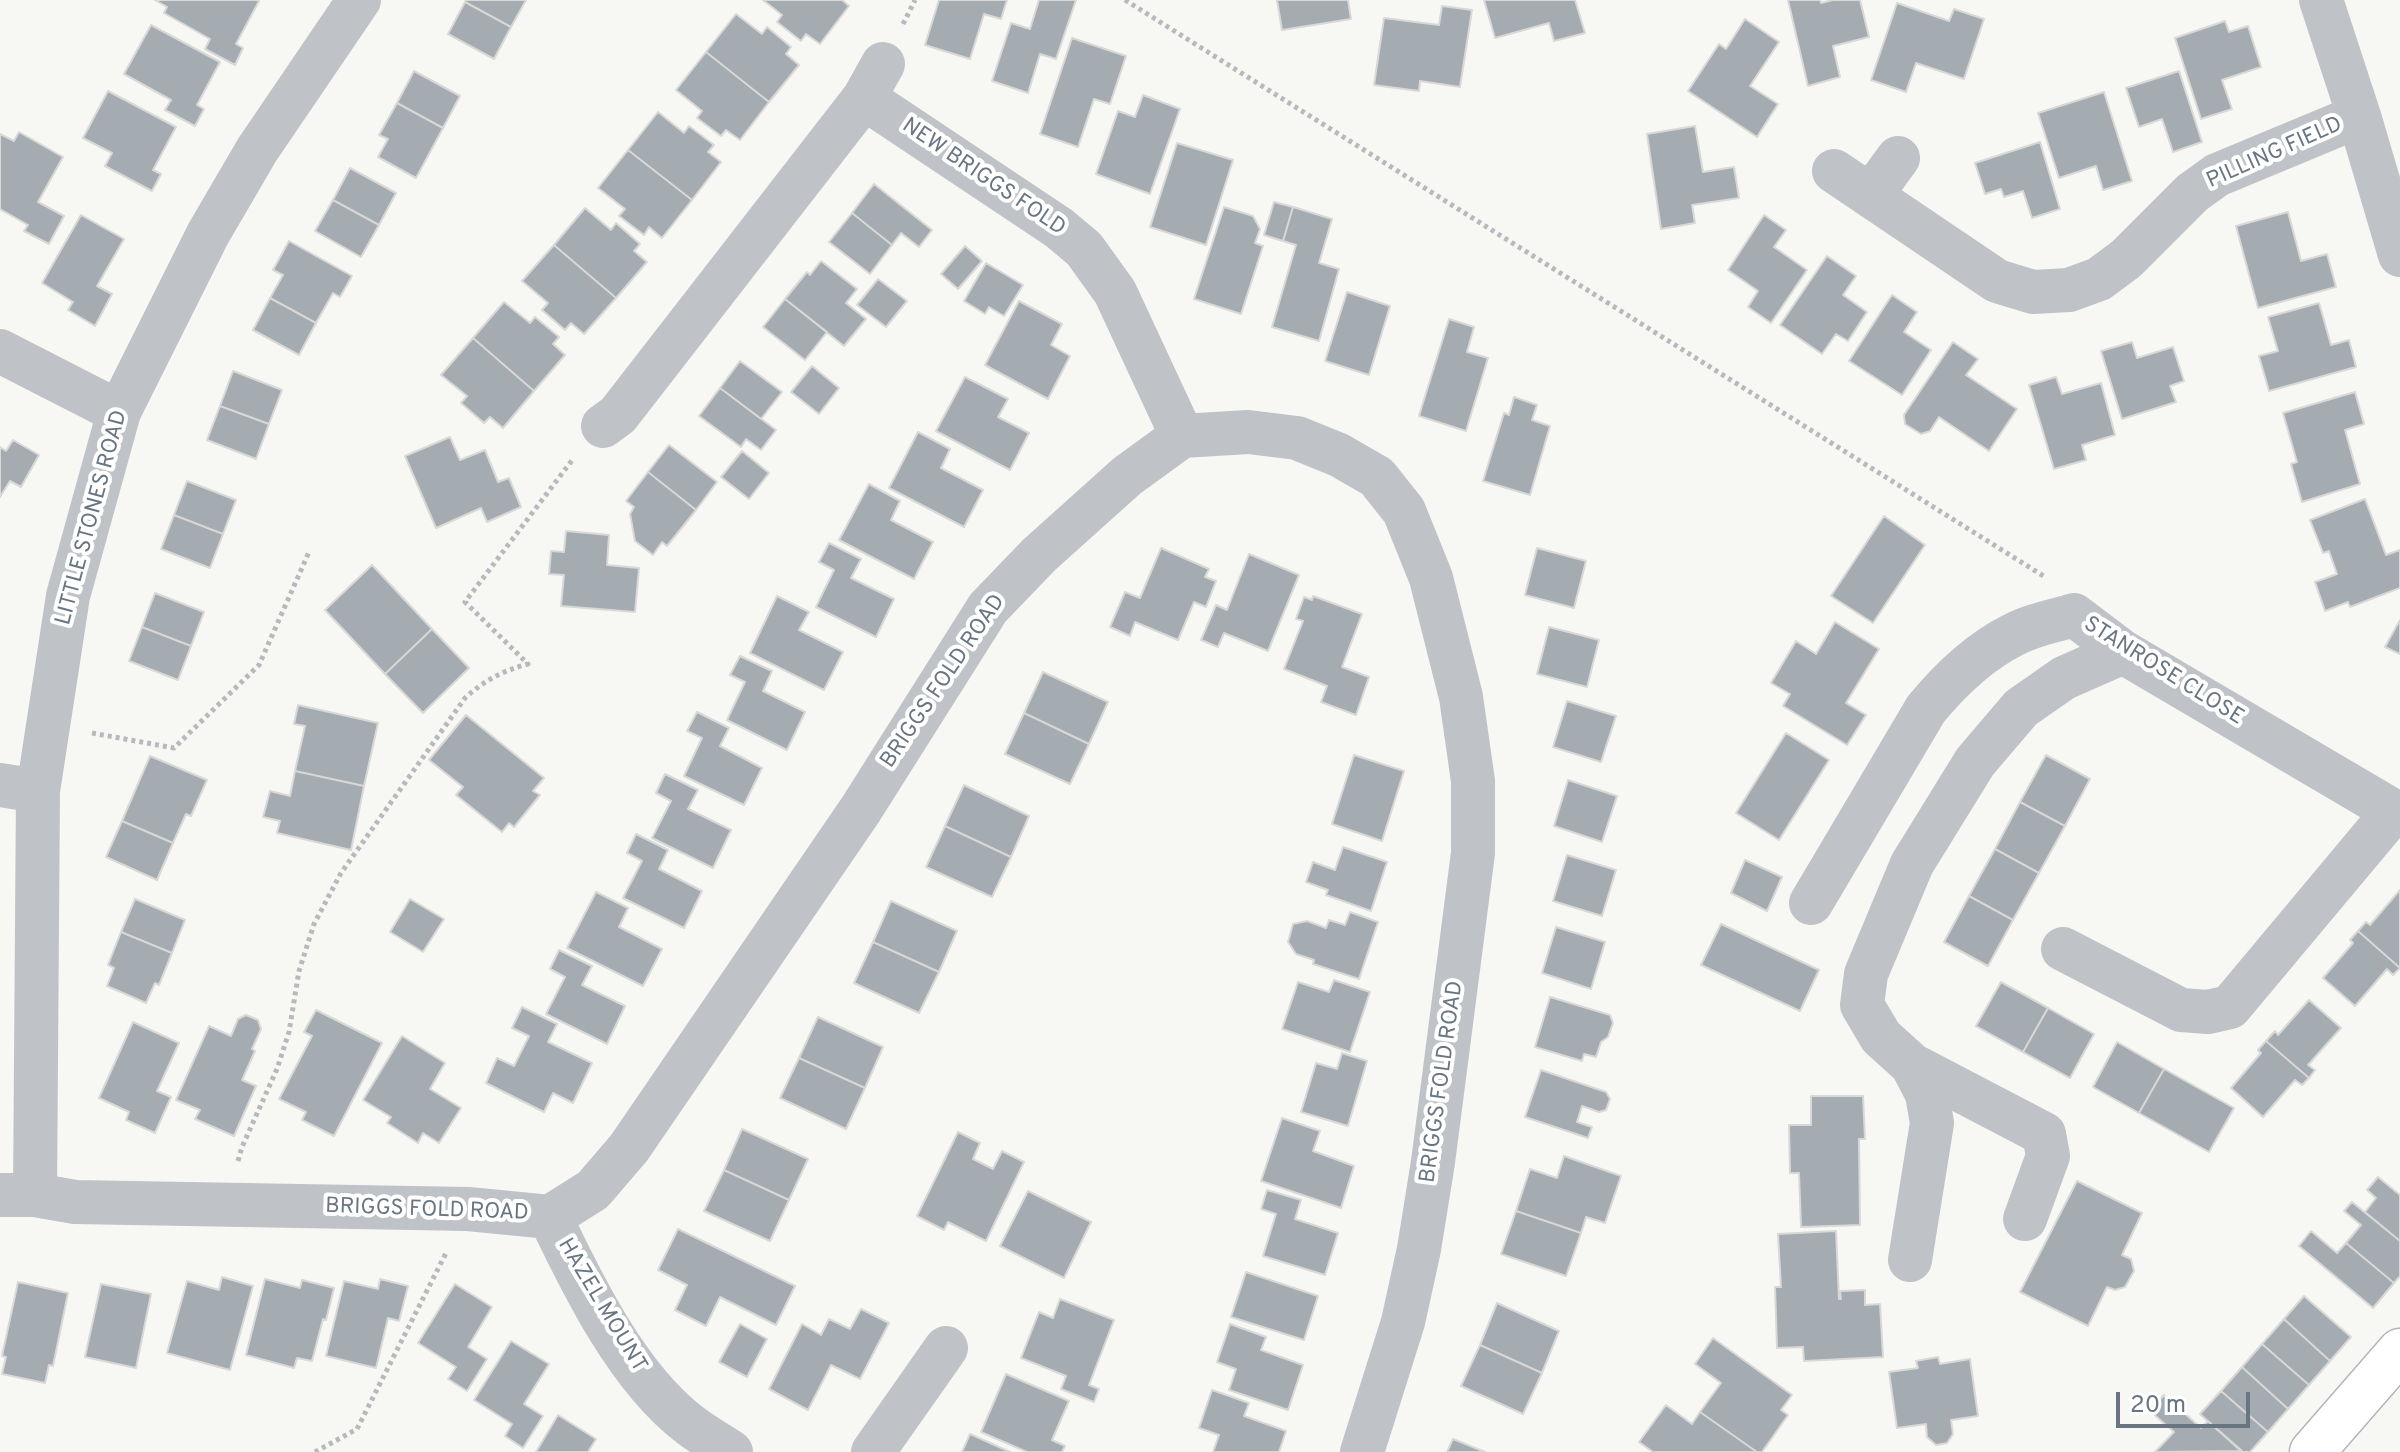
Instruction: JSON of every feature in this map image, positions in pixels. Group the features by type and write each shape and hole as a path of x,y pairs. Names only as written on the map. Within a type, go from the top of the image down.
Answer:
{"highway":[{"path":"2312,1452 2400,1351"}],"street":[{"name":"LITTLE STONES ROAD","path":"18,1195 19,788 48,725 68,596 119,412 208,234 250,162 359,0"},
{"path":"2321,0 2400,255"},
{"name":"NEW BRIGGS FOLD","path":"603,426 618,415 873,81 1084,249 1115,292 1182,436"},
{"name":"PILLING FIELD","path":"1834,171 1997,281 2033,292 2069,290 2099,279 2126,259 2192,193 2217,175 2359,116"},
{"path":"1871,195 1898,158"},
{"path":"0,351 119,412"},
{"name":"BRIGGS FOLD ROAD","path":"18,1195 75,1202 468,1209 550,1217 593,1190 629,1148 861,809 988,608 1039,555 1127,476 1182,436 1248,432 1297,438 1339,455 1377,477 1404,511 1431,578 1461,697 1473,781 1473,853 1419,1249 1403,1322 1362,1452"},
{"name":"STANROSE CLOSE","path":"1811,903 1926,709 1941,690 1972,662 2014,634 2074,615 2123,652 2397,814 2230,1007 2208,1012 2181,1010 2131,966 2063,949"},
{"path":"2025,1219 2048,1156 2044,1134 1912,1065 1881,1037 1862,1005 1866,974 1912,864 1975,762 2021,708 2064,678 2123,652"},
{"path":"1910,1260 1932,1123 1927,1094 1912,1065"},
{"name":"HAZEL MOUNT","path":"550,1217 572,1262 631,1364 659,1397 688,1424 731,1452"},
{"path":"873,1452 946,1348"}],"path":[{"path":"1125,0 2043,574 2074,615"},
{"path":"232,1205 234,1174 289,1032 299,971 314,924 341,873 465,698 503,670 528,664 465,602 571,462 603,426"},
{"path":"48,725 174,748 259,665 309,552"},
{"path":"315,1452 357,1429 468,1209"}],"building":[{"path":"155,0 259,1 236,44 243,48 235,65 205,49 210,39 164,13 167,7"},
{"path":"466,0 526,0 511,27"},
{"path":"763,0 842,0 849,6 820,44 806,34 801,41 777,22 782,15"},
{"path":"939,0 1007,0 1001,19 984,14 970,59 925,45"},
{"path":"1039,0 1076,0 1056,59 1040,54 1028,93 992,81 1011,23 1030,29"},
{"path":"1277,0 1348,0 1351,19 1282,30"},
{"path":"1484,0 1575,0 1585,33 1554,41 1549,23 1495,38"},
{"path":"1788,0 1820,0 1821,3 1860,0 1869,37 1833,46 1840,77 1808,86"},
{"path":"465,2 511,27 494,59 448,34"},
{"path":"1897,3 1949,21 1954,9 1984,19 1964,79 1916,63 1906,92 1871,80"},
{"path":"1442,6 1472,10 1460,87 1420,81 1419,91 1374,85 1384,18 1439,25"},
{"path":"736,14 762,34 767,27 791,47 786,54 799,65 769,102 706,52"},
{"path":"1745,19 1779,42 1750,86 1778,104 1757,137 1688,91 1719,44 1726,49"},
{"path":"2225,21 2229,32 2248,26 2261,67 2222,80 2232,109 2201,119 2175,38"},
{"path":"151,25 220,62 197,105 204,109 195,126 165,110 171,100 124,74"},
{"path":"1072,38 1126,56 1110,104 1094,99 1078,147 1040,134"},
{"path":"706,52 769,102 740,140 726,130 721,136 697,118 702,111 676,90"},
{"path":"414,71 460,96 443,128 397,103"},
{"path":"2179,71 2202,142 2173,152 2162,119 2139,127 2126,88"},
{"path":"108,91 176,127 153,170 161,174 152,191 105,166 112,153 83,138"},
{"path":"2104,92 2132,181 2103,190 2096,166 2059,178 2038,113"},
{"path":"1143,95 1180,109 1150,194 1096,174 1118,111 1135,117"},
{"path":"397,103 443,128 416,178 378,157 388,139 379,135"},
{"path":"658,112 684,133 689,126 714,145 708,152 721,162 692,200 628,150"},
{"path":"1695,126 1703,172 1734,167 1739,198 1692,205 1695,223 1661,229 1647,134"},
{"path":"19,132 63,157 38,202 64,216 49,244 24,231 28,225 0,209 0,134 14,141"},
{"path":"2040,142 2060,209 2032,218 2023,191 2004,197 2001,189 1985,194 1975,163"},
{"path":"1177,143 1233,160 1206,245 1150,227"},
{"path":"628,150 692,200 662,238 649,227 644,235 619,216 625,209 598,188"},
{"path":"350,168 396,193 379,225 333,200"},
{"path":"874,184 932,230 919,247 901,233 892,245 852,213"},
{"path":"333,200 379,225 361,257 315,231"},
{"path":"1274,202 1293,207 1283,241 1264,235"},
{"path":"1224,207 1253,216 1260,229 1255,243 1263,246 1241,314 1194,299"},
{"path":"1293,207 1332,219 1319,263 1339,269 1319,341 1272,327 1296,245 1283,241"},
{"path":"585,208 611,230 616,223 640,244 634,251 647,262 616,298 554,245"},
{"path":"2288,212 2301,261 2327,254 2336,287 2258,308 2236,226"},
{"path":"852,213 892,245 870,274 829,242"},
{"path":"81,215 124,239 97,286 112,294 95,326 68,310 73,302 42,283"},
{"path":"1764,215 1786,230 1774,247 1807,270 1771,323 1748,307 1758,291 1728,270"},
{"path":"289,241 352,276 340,297 333,293 316,323 270,298 283,275 273,270"},
{"path":"554,245 616,298 584,334 571,323 565,330 542,310 548,303 522,281"},
{"path":"965,246 982,261 958,289 941,274"},
{"path":"1827,256 1856,276 1843,295 1867,312 1848,341 1836,334 1822,354 1780,325"},
{"path":"821,261 857,289 846,303 866,319 844,346 785,299 807,272 810,275"},
{"path":"986,263 1023,285 1004,316 989,307 985,314 964,301"},
{"path":"878,279 907,301 886,327 857,305"},
{"path":"1347,292 1390,306 1369,375 1325,361"},
{"path":"1892,295 1917,312 1904,332 1931,350 1902,395 1849,361"},
{"path":"270,298 316,323 299,355 253,330"},
{"path":"785,299 827,332 805,360 763,327"},
{"path":"1019,301 1062,324 1051,345 1070,356 1048,399 985,365"},
{"path":"504,302 530,323 535,317 559,337 553,344 565,355 534,391 473,338"},
{"path":"2319,303 2331,345 2349,340 2356,367 2269,391 2259,356 2278,351 2268,317"},
{"path":"1449,319 1474,327 1467,352 1488,358 1466,431 1419,416"},
{"path":"473,338 534,391 503,428 490,417 484,423 461,403 467,396 441,375"},
{"path":"1953,342 1978,359 1966,375 2017,409 1989,451 1939,417 1930,431 1921,434 1905,424 1904,415"},
{"path":"2132,342 2137,358 2173,347 2184,381 2170,386 2176,402 2122,419 2101,351"},
{"path":"740,361 782,392 761,419 720,388"},
{"path":"812,366 839,388 819,414 791,392"},
{"path":"233,371 282,390 269,424 220,406"},
{"path":"965,377 1008,399 998,417 1029,433 1010,470 936,431"},
{"path":"2056,377 2062,394 2101,383 2115,435 2082,445 2086,460 2054,469 2029,385"},
{"path":"720,388 776,430 761,450 746,439 741,447 699,416"},
{"path":"2355,392 2364,424 2345,430 2360,484 2302,502 2291,464 2297,462 2283,413"},
{"path":"1514,397 1537,405 1532,420 1550,426 1530,495 1483,481 1504,413 1509,415"},
{"path":"220,406 269,424 256,459 207,440"},
{"path":"918,432 950,449 941,468 983,490 964,527 889,488"},
{"path":"450,437 460,460 485,450 498,482 509,478 521,507 487,522 481,508 436,528 405,456"},
{"path":"13,440 39,455 21,487 10,481 0,497 0,447 6,451"},
{"path":"669,445 717,482 696,510 648,472"},
{"path":"742,451 769,473 749,499 721,477"},
{"path":"648,472 696,510 667,546 662,542 653,555 635,541 630,514 634,507 626,501"},
{"path":"187,481 236,500 223,534 174,515"},
{"path":"869,484 900,501 891,520 933,542 914,579 839,540"},
{"path":"2365,499 2386,555 2400,550 2400,588 2350,607 2348,602 2325,611 2315,582 2337,574 2329,551 2323,553 2310,520"},
{"path":"174,515 223,534 210,568 161,549"},
{"path":"1884,516 1925,545 1873,623 1831,596"},
{"path":"566,531 609,535 607,565 639,568 635,612 561,606 564,575 549,574 551,551 564,552"},
{"path":"829,543 861,559 851,578 894,599 876,637 816,607 834,570 819,562"},
{"path":"1161,548 1209,569 1205,577 1216,581 1206,607 1194,602 1178,640 1135,622 1130,636 1110,627 1125,592 1140,598"},
{"path":"1537,548 1586,561 1574,608 1525,595"},
{"path":"1249,554 1299,575 1268,651 1224,633 1218,647 1201,640 1216,605 1227,610"},
{"path":"372,565 432,629 385,674 325,610"},
{"path":"155,593 204,612 191,646 142,627"},
{"path":"777,596 809,612 799,630 843,652 824,690 750,653"},
{"path":"1313,596 1362,614 1342,667 1369,677 1356,715 1321,702 1327,686 1284,669 1303,621 1296,619 1304,597 1312,600"},
{"path":"2400,620 2400,654 2385,647"},
{"path":"1835,622 1879,649 1846,703 1866,715 1847,745 1783,706 1790,694 1771,683 1796,641 1816,654"},
{"path":"142,627 191,646 178,680 129,661"},
{"path":"1549,627 1599,640 1587,687 1537,674"},
{"path":"432,629 469,668 423,713 385,674"},
{"path":"740,656 772,671 763,691 805,712 787,750 727,720 745,682 730,675"},
{"path":"1043,672 1108,702 1089,744 1024,713"},
{"path":"1567,701 1616,716 1601,762 1553,747"},
{"path":"298,705 378,723 364,786 295,771 305,726 294,724"},
{"path":"697,712 729,728 720,746 762,768 744,805 684,776 702,738 687,731"},
{"path":"1024,713 1089,744 1070,784 1005,754"},
{"path":"466,715 544,778 533,791 540,795 514,827 509,823 502,832 456,795 463,787 429,760"},
{"path":"1786,733 1829,760 1779,840 1736,813"},
{"path":"1354,755 1404,771 1382,841 1332,824"},
{"path":"2046,755 2090,779 2065,826 2020,802"},
{"path":"150,756 207,780 191,816 186,814 173,843 122,821"},
{"path":"295,771 364,786 351,850 277,833 280,821 263,817 270,791 290,796"},
{"path":"665,774 698,790 688,809 731,830 713,868 652,838 671,801 656,793"},
{"path":"1568,780 1617,796 1602,842 1554,826"},
{"path":"964,785 1029,816 1011,857 945,826"},
{"path":"2020,802 2065,826 2039,873 1995,849"},
{"path":"122,821 173,843 157,880 106,857"},
{"path":"945,826 1011,857 992,897 926,867"},
{"path":"636,834 668,850 659,869 702,891 684,928 623,898 642,861 627,853"},
{"path":"1343,847 1387,862 1371,911 1326,895 1328,890 1306,882 1313,862 1335,870"},
{"path":"1995,849 2039,873 2013,920 1969,896"},
{"path":"1567,855 1616,870 1602,916 1553,901"},
{"path":"1745,860 1782,877 1767,911 1731,893"},
{"path":"2400,890 2400,968 2358,931 2366,922 2370,925"},
{"path":"596,892 628,908 619,927 662,949 643,986 567,948"},
{"path":"1969,896 2013,920 1988,966 1944,942"},
{"path":"135,899 185,920 172,953 121,932"},
{"path":"410,899 444,919 423,952 390,932"},
{"path":"891,901 957,931 939,972 873,942"},
{"path":"1350,912 1378,922 1359,979 1313,964 1314,960 1296,954 1288,942 1293,924 1307,921 1326,928 1329,920 1345,925"},
{"path":"1721,924 1819,970 1800,1011 1701,965"},
{"path":"1556,927 1605,942 1591,989 1542,973"},
{"path":"2358,931 2400,968 2393,975 2387,969 2355,1006 2323,978 2353,943 2350,940"},
{"path":"121,932 172,953 159,985 155,983 146,1003 107,986 114,968 108,965"},
{"path":"873,942 939,972 919,1013 854,983"},
{"path":"559,950 592,966 582,985 625,1006 607,1044 546,1014 565,977 550,969"},
{"path":"1334,980 1370,992 1350,1052 1282,1029 1298,982 1329,992"},
{"path":"2001,982 2048,1008 2023,1052 1976,1026"},
{"path":"1550,997 1610,1015 1613,1023 1596,1057 1584,1054 1582,1061 1535,1047"},
{"path":"2309,1000 2341,1028 2308,1065 2315,1070 2309,1078 2266,1041 2275,1031 2278,1035"},
{"path":"522,1007 557,1024 548,1042 592,1063 573,1103 553,1093 544,1112 486,1083 497,1058 514,1066 529,1036 512,1028"},
{"path":"2048,1008 2094,1034 2070,1078 2023,1052"},
{"path":"316,1010 382,1043 334,1136 302,1120 306,1112 279,1099 312,1036 304,1032"},
{"path":"246,1015 258,1020 261,1029 242,1080 256,1086 234,1136 195,1119 200,1110 176,1100 209,1026 231,1036 238,1019"},
{"path":"818,1017 883,1047 865,1088 799,1058"},
{"path":"133,1022 179,1043 157,1091 171,1097 155,1133 126,1120 129,1112 99,1098"},
{"path":"402,1036 445,1063 430,1089 461,1108 439,1143 423,1133 418,1143 387,1123 391,1117 363,1100"},
{"path":"2266,1041 2309,1078 2302,1085 2295,1080 2263,1117 2231,1088 2261,1053 2258,1050"},
{"path":"2117,1042 2164,1069 2139,1113 2093,1087"},
{"path":"1342,1053 1367,1061 1348,1126 1301,1112 1316,1063 1337,1069"},
{"path":"799,1058 865,1088 846,1129 780,1098"},
{"path":"2164,1069 2234,1108 2209,1152 2139,1113"},
{"path":"1541,1070 1606,1092 1610,1099 1606,1110 1599,1112 1582,1106 1577,1122 1592,1127 1588,1138 1525,1117"},
{"path":"1811,1096 1863,1096 1865,1139 1859,1139 1860,1225 1801,1227 1799,1173 1790,1173 1789,1125 1811,1125"},
{"path":"1282,1118 1320,1131 1313,1151 1354,1166 1341,1208 1261,1181"},
{"path":"742,1129 808,1159 789,1200 724,1170"},
{"path":"958,1132 980,1143 973,1159 993,1169 1002,1151 1024,1162 986,1241 948,1222 944,1230 917,1216"},
{"path":"1564,1156 1621,1176 1605,1223 1586,1217 1581,1233 1516,1211 1530,1169 1557,1178"},
{"path":"724,1170 789,1200 770,1241 704,1211"},
{"path":"2378,1177 2400,1195 2400,1241 2365,1212 2376,1198 2367,1190"},
{"path":"2077,1181 2142,1213 2122,1255 2131,1259 2134,1271 2125,1287 2115,1290 2107,1287 2088,1326 2020,1292"},
{"path":"1267,1190 1301,1200 1295,1219 1338,1233 1325,1275 1263,1256 1276,1214 1261,1209"},
{"path":"1028,1191 1091,1222 1064,1278 1000,1246"},
{"path":"2352,1202 2400,1241 2400,1276 2394,1283 2346,1243 2361,1225 2344,1211"},
{"path":"1516,1211 1581,1233 1566,1276 1501,1254"},
{"path":"678,1229 795,1286 776,1325 720,1297 706,1326 675,1310 687,1285 658,1270"},
{"path":"1836,1231 1839,1299 1840,1291 1865,1290 1865,1305 1880,1304 1883,1357 1804,1361 1803,1347 1777,1348 1775,1287 1781,1287 1778,1234"},
{"path":"2311,1231 2337,1253 2346,1243 2394,1283 2373,1308 2299,1246"},
{"path":"1246,1272 1318,1296 1304,1340 1231,1317"},
{"path":"222,1277 253,1286 230,1370 167,1353 187,1281 219,1290"},
{"path":"265,1279 300,1288 302,1280 334,1288 312,1361 297,1358 294,1368 246,1355"},
{"path":"380,1279 408,1286 399,1321 388,1318 376,1368 326,1356 344,1281 378,1289"},
{"path":"18,1282 68,1293 53,1366 49,1365 45,1383 2,1374 6,1357 2,1356"},
{"path":"101,1284 151,1294 136,1368 85,1357"},
{"path":"455,1284 492,1307 468,1347 487,1359 467,1391 448,1379 456,1367 418,1343"},
{"path":"2304,1296 2351,1337 2330,1361 2284,1319"},
{"path":"1060,1299 1114,1320 1089,1385 1099,1389 1094,1402 1061,1389 1066,1376 1021,1358 1039,1312 1053,1318"},
{"path":"1497,1303 1559,1331 1542,1373 1480,1345"},
{"path":"861,1309 889,1323 860,1379 831,1365 808,1410 769,1389 802,1324 821,1335 829,1319 850,1329"},
{"path":"2284,1319 2330,1361 2309,1385 2262,1344"},
{"path":"740,1324 767,1339 747,1377 719,1362"},
{"path":"1230,1324 1266,1337 1261,1350 1303,1365 1288,1410 1229,1390 1236,1369 1217,1362"},
{"path":"1713,1338 1792,1395 1781,1410 1788,1415 1762,1452 1757,1452 1700,1412 1721,1383 1695,1364"},
{"path":"511,1341 549,1364 524,1404 543,1416 523,1448 505,1436 512,1424 474,1400"},
{"path":"2262,1344 2309,1385 2288,1409 2242,1367"},
{"path":"1480,1345 1542,1373 1523,1414 1461,1386"},
{"path":"1938,1357 1940,1364 1970,1359 1978,1416 1951,1420 1953,1434 1947,1443 1936,1445 1927,1437 1926,1424 1897,1428 1889,1372 1918,1368 1916,1361"},
{"path":"2242,1367 2288,1409 2268,1432 2221,1391"},
{"path":"1006,1374 1069,1401 1052,1440 1065,1446 1062,1452 1027,1452 981,1432"},
{"path":"1212,1390 1249,1403 1244,1416 1286,1431 1279,1452 1213,1452 1219,1435 1199,1428"},
{"path":"2221,1391 2268,1432 2250,1452 2242,1452 2200,1414"},
{"path":"2164,1395 2201,1428 2208,1421 2242,1451 2155,1452 2174,1432 2150,1411"},
{"path":"1666,1405 1692,1424 1700,1412 1757,1452 1653,1452 1639,1442"},
{"path":"558,1415 596,1439 588,1452 536,1452"},
{"path":"970,1434 1010,1452 962,1452"},
{"path":"1453,1439 1485,1452 1447,1452"}]}
